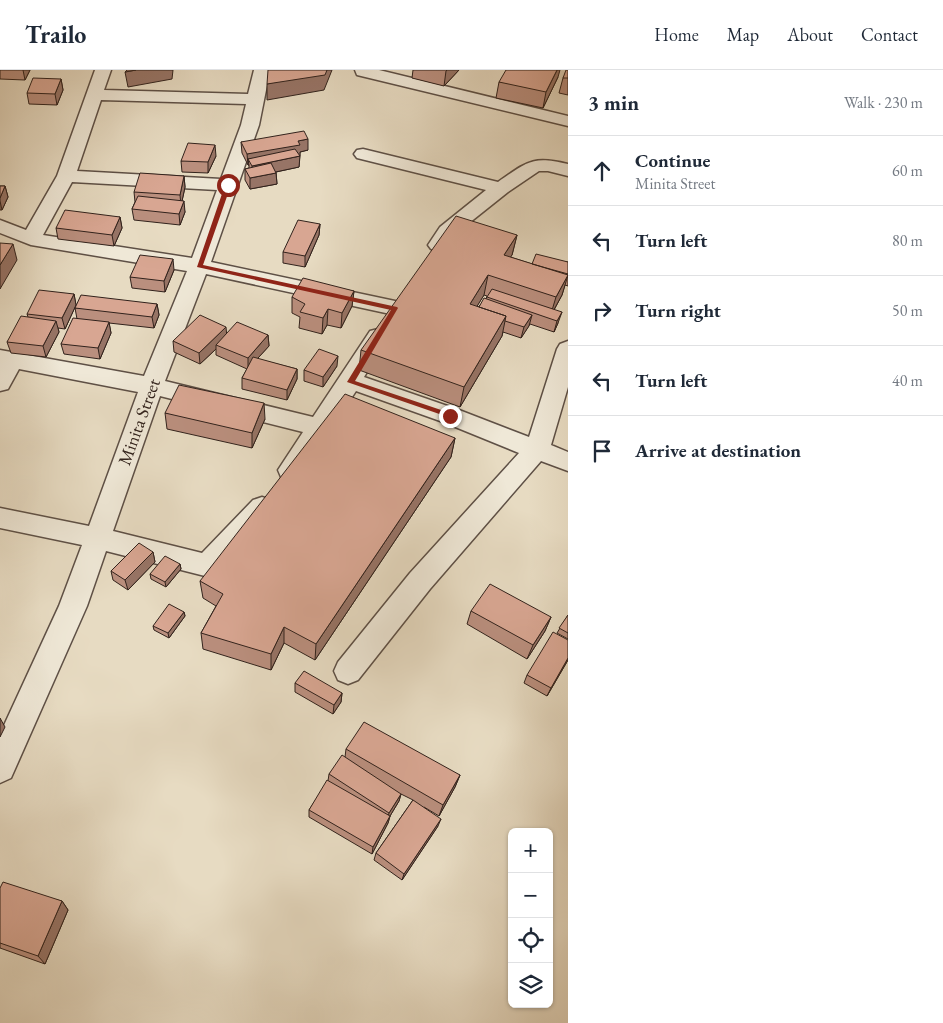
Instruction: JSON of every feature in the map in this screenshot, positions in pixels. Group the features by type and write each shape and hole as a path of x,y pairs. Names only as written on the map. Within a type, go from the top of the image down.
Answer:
{"street":[{"path":"31,239 66,176 103,70"},
{"name":"Minita Street","path":"0,768 11,718 73,606 152,386 199,266 250,125 262,70"},
{"path":"363,72 568,121"},
{"path":"94,95 255,99"},
{"path":"363,154 501,188"},
{"path":"426,262 447,231 501,188 534,166 541,165 568,170"},
{"path":"66,176 228,185"},
{"path":"0,226 31,239 400,301 350,382 274,494 210,563 196,564 97,538 0,518"},
{"path":"348,671 420,581 538,448 568,349"},
{"path":"0,383 7,359 152,386 318,427"},
{"path":"350,382 384,392 538,448 568,462"}],"building":[{"path":"268,70 327,70 325,75 267,84"},
{"path":"506,70 557,70 546,92 499,82"},
{"path":"566,70 568,70 568,78 563,78"},
{"path":"33,78 61,79 55,94 27,93"},
{"path":"304,131 308,139 298,141 300,145 247,154 241,142"},
{"path":"188,143 215,145 208,162 181,161"},
{"path":"295,149 300,156 252,166 248,159"},
{"path":"271,163 276,173 250,178 245,169"},
{"path":"140,173 184,176 180,195 134,192"},
{"path":"0,186 5,186 0,198"},
{"path":"138,196 184,201 179,214 132,209"},
{"path":"65,210 120,217 112,235 56,228"},
{"path":"456,216 517,235 504,255 568,275 556,297 488,275 470,304 506,316 464,387 361,350"},
{"path":"298,220 320,224 305,256 283,252"},
{"path":"0,243 13,244 0,265"},
{"path":"536,254 568,262 568,274 532,264"},
{"path":"140,255 173,259 164,281 130,277"},
{"path":"303,278 354,291 342,313 328,309 323,318 300,312 305,304 292,297"},
{"path":"492,289 562,312 557,321 487,297"},
{"path":"39,290 74,294 62,318 27,314"},
{"path":"81,295 157,304 152,317 75,308"},
{"path":"484,298 532,315 524,327 505,321 506,316 479,307"},
{"path":"200,315 226,327 199,353 173,341"},
{"path":"21,316 56,321 43,346 7,342"},
{"path":"73,318 109,322 98,348 61,344"},
{"path":"237,322 268,335 248,358 216,345"},
{"path":"319,349 338,356 323,377 304,370"},
{"path":"253,357 297,369 287,390 242,378"},
{"path":"179,385 264,403 252,433 165,413"},
{"path":"345,394 455,438 316,644 284,627 271,654 201,633 223,594 200,581"},
{"path":"139,543 153,552 125,580 111,571"},
{"path":"165,556 180,564 165,582 150,574"},
{"path":"490,584 551,617 533,645 471,611"},
{"path":"169,604 184,612 168,633 153,626"},
{"path":"568,615 568,633 559,628"},
{"path":"553,632 568,640 568,658 551,688 527,675"},
{"path":"304,671 342,693 334,705 295,683"},
{"path":"364,722 460,775 443,805 346,749"},
{"path":"342,755 401,794 389,813 329,774"},
{"path":"327,780 390,816 373,847 309,810"},
{"path":"413,800 441,819 404,874 376,853"},
{"path":"3,882 62,901 38,956 0,943 0,888"}],"route":[{"path":"228,185 199,266 395,308 350,382 367,386 450,416"}]}
